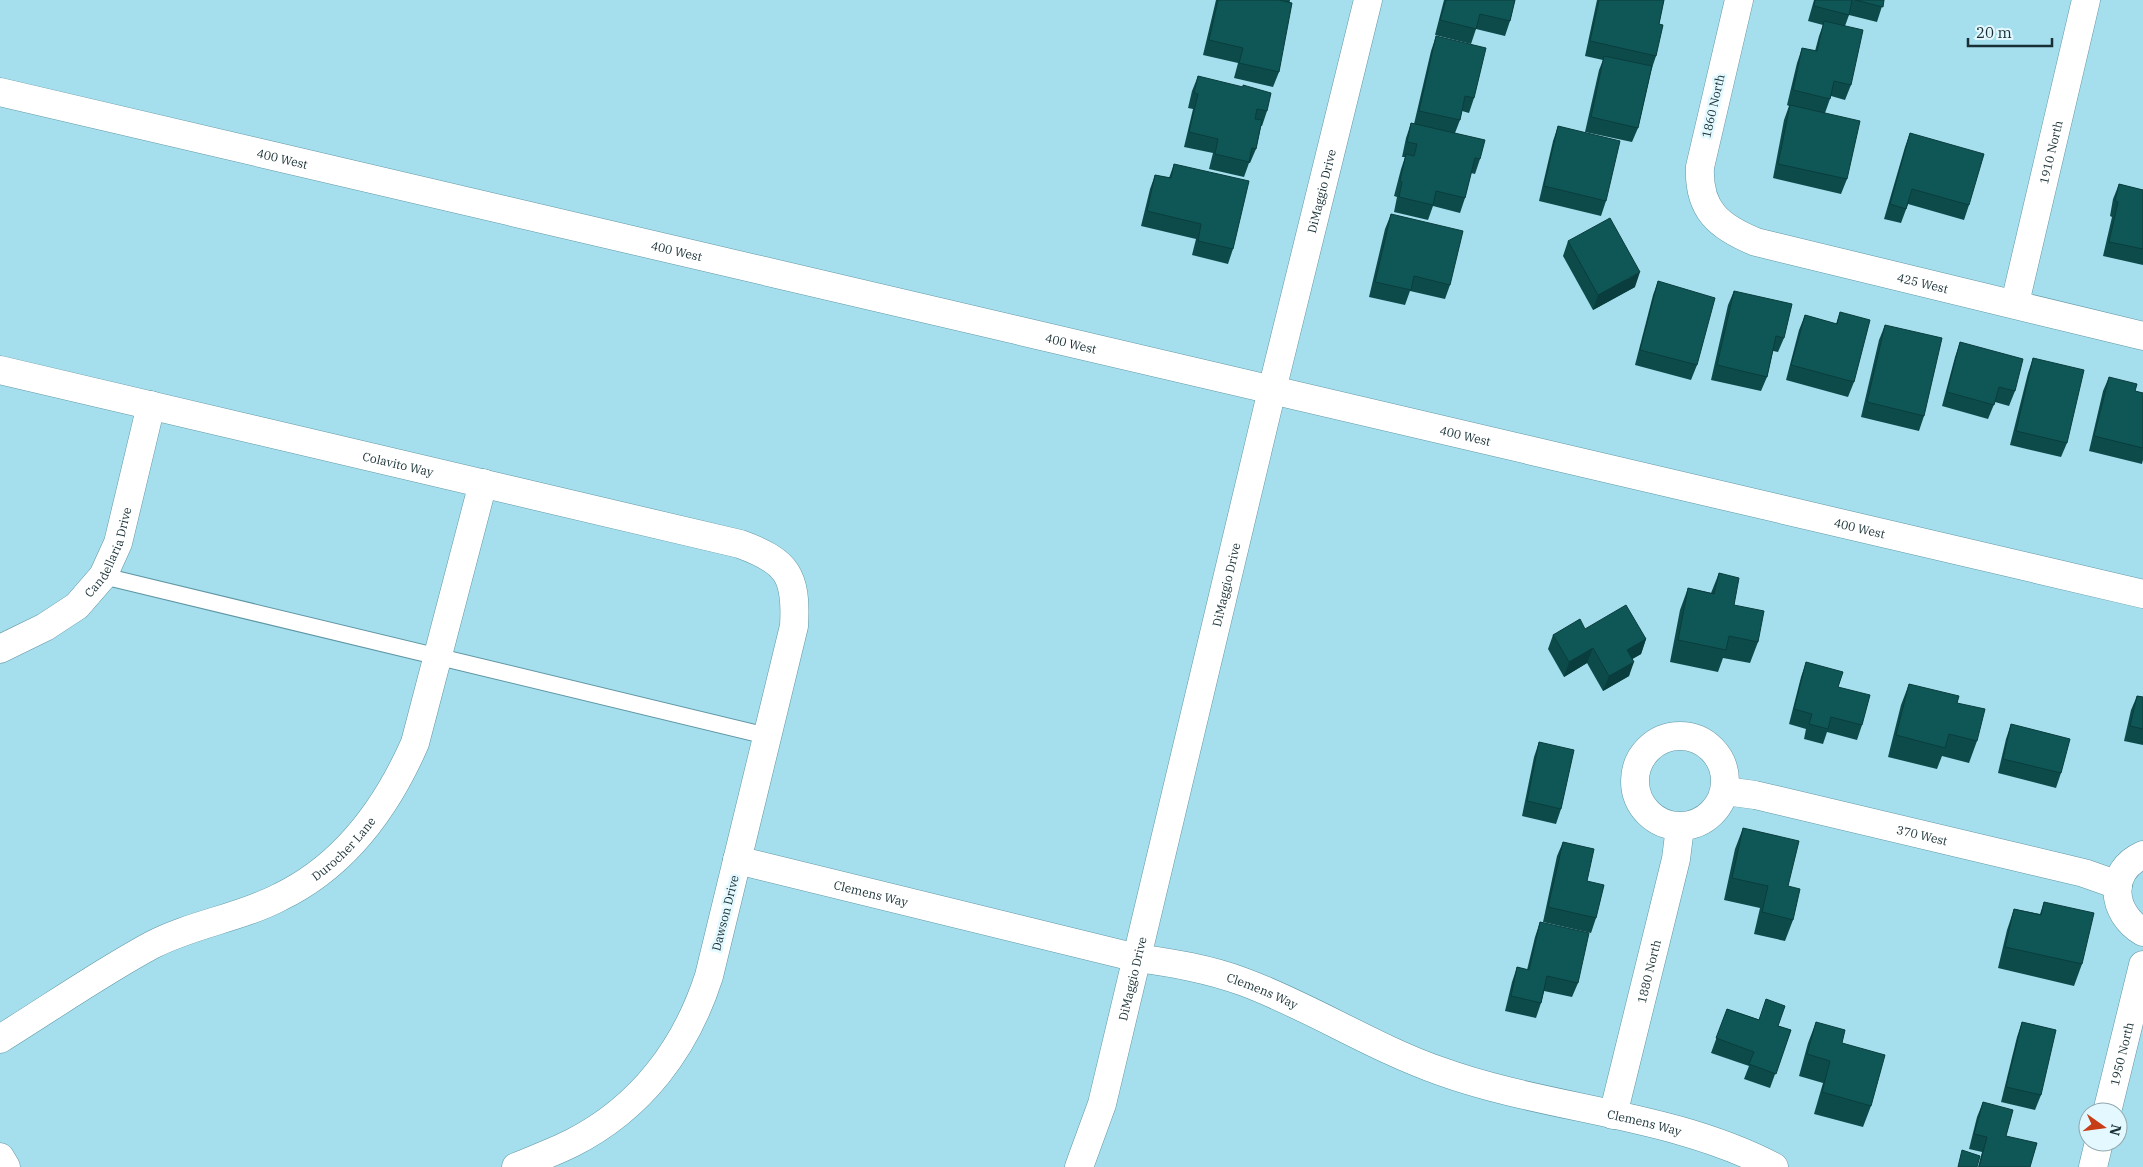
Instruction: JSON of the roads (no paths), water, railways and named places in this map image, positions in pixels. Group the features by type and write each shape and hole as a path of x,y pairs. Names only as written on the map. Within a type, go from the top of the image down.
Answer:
{"street":[{"name":"DiMaggio Drive","path":"1079,1167 1102,1104 1272,390 1368,0"},
{"name":"1860 North","path":"1710,211 1700,184 1700,168 1738,0"},
{"name":"1910 North","path":"2015,303 2086,0"},
{"name":"400 West","path":"0,92 2143,594"},
{"name":"425 West","path":"1710,211 1721,224 1737,234 1756,242 2015,303 2143,336"},
{"name":"Colavito Way","path":"0,370 740,544 768,554 787,574"},
{"name":"Candellaria Drive","path":"0,649 45,627 77,606 103,576 118,543 151,405"},
{"name":"Durocher Lane","path":"0,1039 153,945 280,898 330,864 372,820 403,770 421,725 483,483"},
{"name":"Dawson Drive","path":"516,1167 572,1143 601,1126 628,1106 652,1082 671,1058 687,1032 702,998 794,626 796,596 787,574"},
{"path":"1674,736 1686,736 1703,742 1718,755 1723,766 1725,790 1714,813 1704,821 1680,827 1657,821 1644,808 1636,791 1637,766 1651,746 1674,736"},
{"name":"370 West","path":"1725,790 1755,795 2074,871 2118,884"},
{"name":"1880 North","path":"1613,1115 1676,859 1680,827"},
{"path":"2143,854 2128,864 2118,884 2117,896 2125,918 2143,932"},
{"name":"Clemens Way","path":"737,860 1137,958 1191,966 1242,981 1292,1002 1378,1046 1440,1071 1483,1085 1613,1115 1707,1140 1757,1158 1774,1167"},
{"name":"1950 North","path":"2109,1102 2143,965"},
{"path":"2093,1167 2097,1152"},
{"path":"0,1157 6,1167"}],"lane":[{"path":"103,576 767,736"}]}
